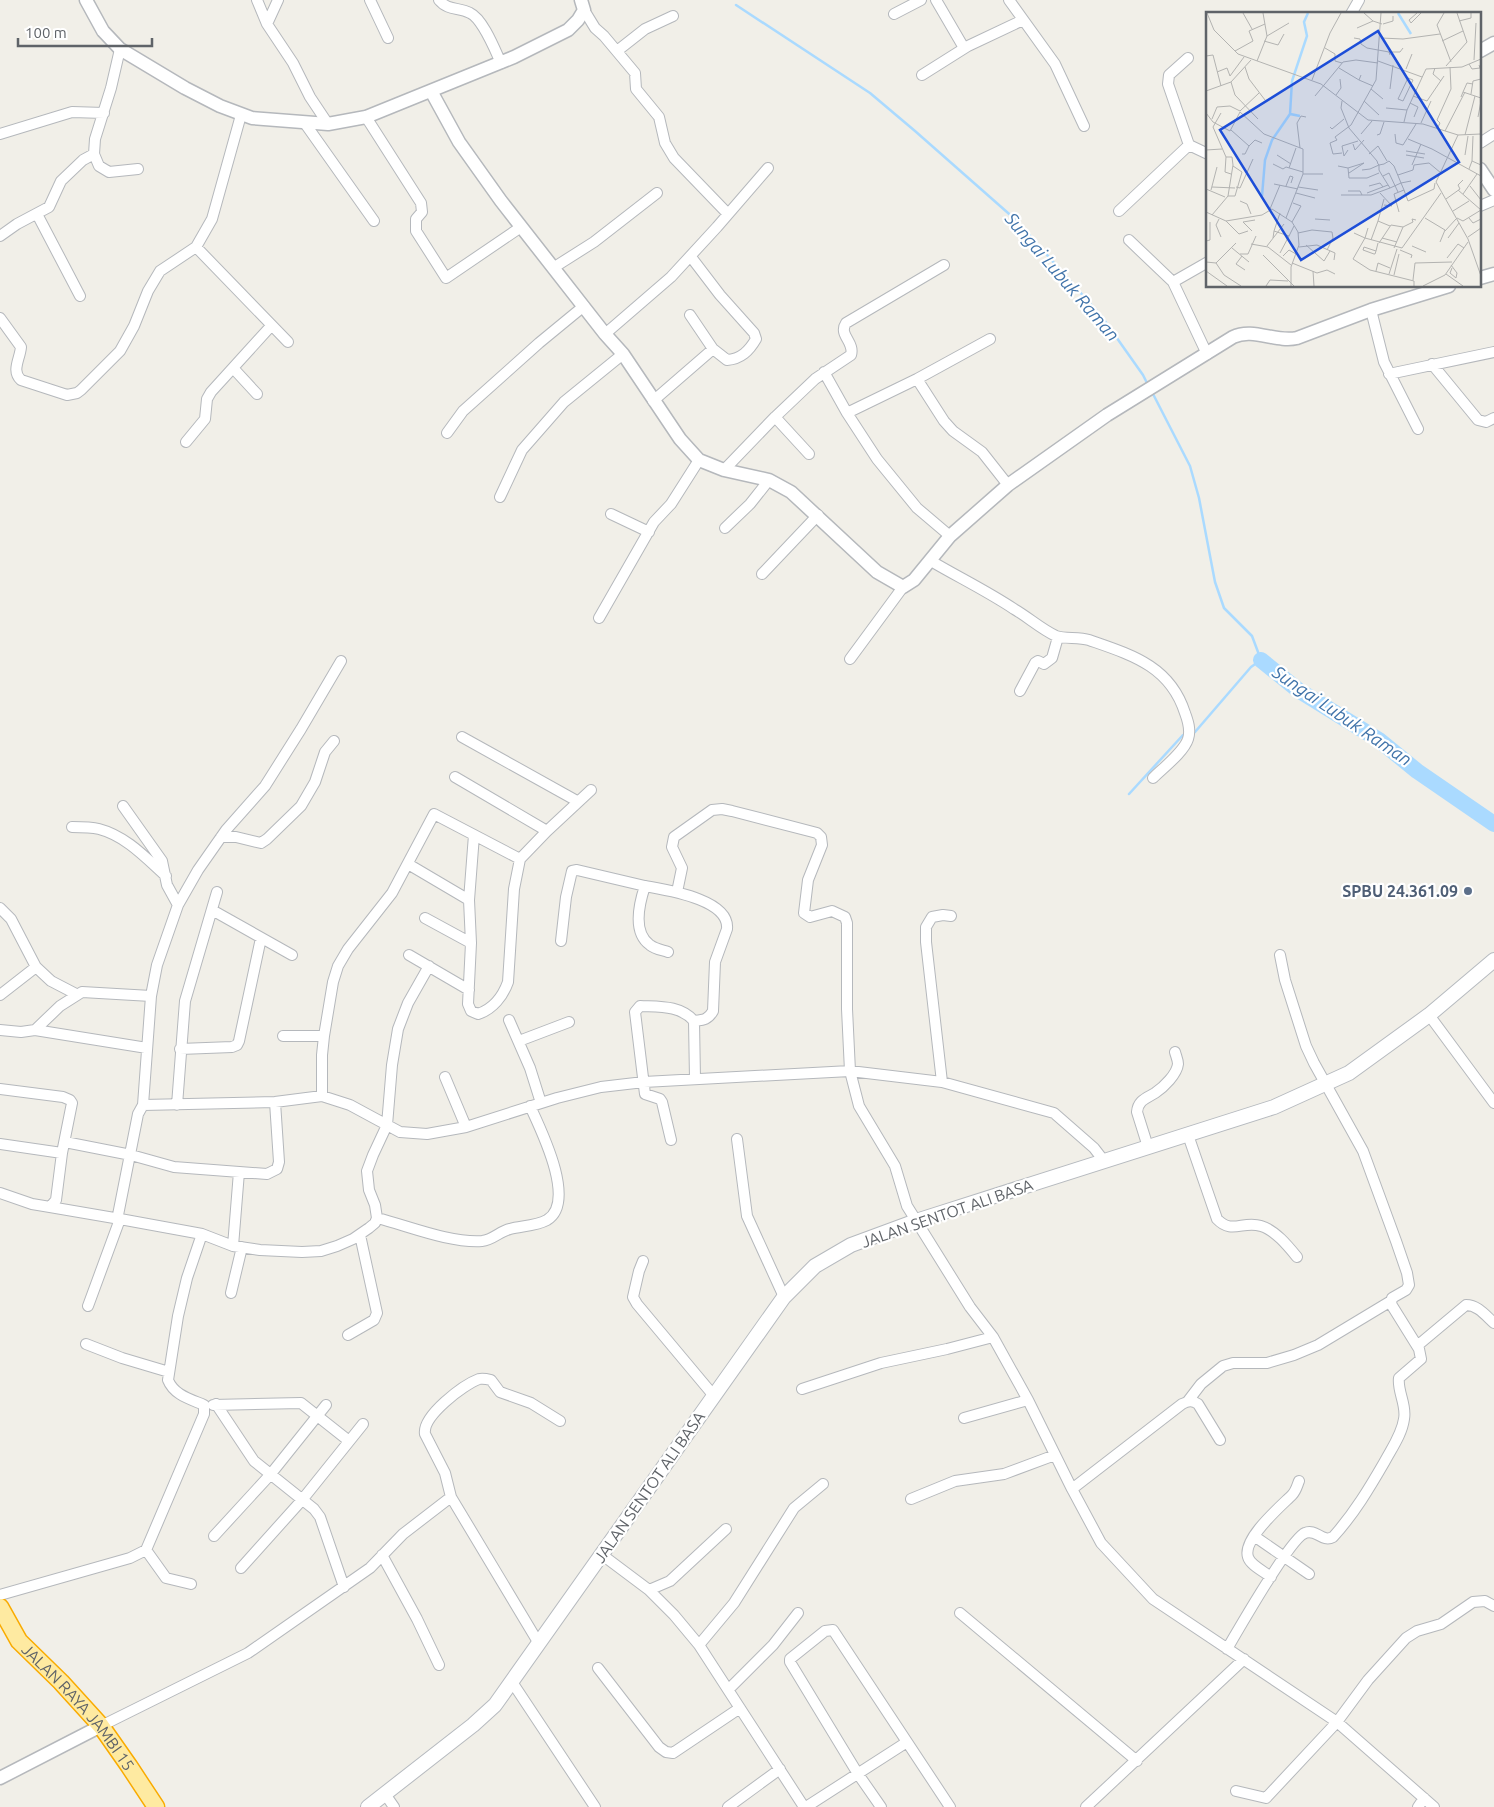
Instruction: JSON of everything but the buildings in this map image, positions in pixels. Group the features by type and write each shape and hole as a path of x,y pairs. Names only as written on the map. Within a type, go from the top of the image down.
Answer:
{"highway":[{"name":"JALAN RAYA JAMBI 15","path":"0,1605 19,1641 61,1682 101,1726 130,1766 156,1807"}],"main road":[{"name":"JALAN SENTOT ALI BASA","path":"368,1807 473,1725 495,1705 784,1297 816,1266 851,1245 916,1221 1274,1107 1326,1084 1349,1073 1429,1015 1494,960"}],"street":[{"path":"86,0 103,31 120,49 184,88 241,115 252,118 328,124 366,117 501,62 568,30 578,20 583,5"},
{"path":"256,0 267,24 294,63 310,97 328,124"},
{"path":"267,24 278,0"},
{"path":"370,0 388,38"},
{"path":"439,0 443,6 469,12 479,20 501,62"},
{"path":"894,14 921,0"},
{"path":"936,0 964,48"},
{"path":"1009,0 1055,64 1084,126"},
{"path":"1353,12 1360,0"},
{"path":"583,5 595,28 635,73 636,89 659,117 666,142 674,158 728,214"},
{"path":"617,51 645,29 673,16"},
{"path":"922,75 964,48 1023,20"},
{"path":"1482,50 1494,43"},
{"path":"120,49 104,113 95,139 94,154 98,166 109,172 138,169"},
{"path":"1188,58 1169,76 1168,84 1189,145 1206,153"},
{"path":"431,92 459,142 521,227 605,334 623,354 680,439 700,460 724,470 768,480 791,492 818,515 877,572 903,587"},
{"path":"0,134 72,112 104,113"},
{"path":"0,318 21,347 16,369 17,376 26,383 67,396 77,394 120,350 134,326 148,291 160,271 196,247 212,218 241,115"},
{"path":"366,117 421,203 422,212 416,219 416,231 446,278 521,227"},
{"path":"304,122 374,222"},
{"path":"1482,141 1494,134"},
{"path":"1119,211 1189,145"},
{"path":"0,236 50,206 61,181 83,160 94,154"},
{"path":"605,334 671,277 768,168"},
{"path":"1482,172 1494,190"},
{"path":"553,268 594,242 657,193"},
{"path":"1482,205 1494,200"},
{"path":"36,214 80,296"},
{"path":"1129,240 1174,282 1207,354"},
{"path":"196,247 288,342"},
{"path":"690,257 720,295 754,333 756,339 749,351 736,360 727,360 713,349 690,315"},
{"path":"1174,282 1206,263"},
{"path":"724,470 775,417 824,372 851,355 852,345 843,329 846,323 944,265"},
{"path":"850,659 903,587 914,580 950,536 1008,485 1107,416 1151,388 1240,334 1289,340 1371,310 1443,288"},
{"path":"447,433 463,411 539,343 584,306"},
{"path":"1371,310 1384,362 1418,428"},
{"path":"186,442 205,419 207,398 211,392 272,326"},
{"path":"847,413 917,379 990,339"},
{"path":"653,401 713,349"},
{"path":"1390,374 1494,352"},
{"path":"500,497 522,450 564,402 623,354"},
{"path":"1432,364 1478,420 1486,422 1494,418"},
{"path":"233,368 256,394"},
{"path":"824,372 847,413 877,458 917,508 950,536"},
{"path":"917,379 944,421 953,431 982,452 1008,485"},
{"path":"775,417 809,454"},
{"path":"599,618 654,522 671,504 700,460"},
{"path":"725,528 750,504 768,480"},
{"path":"611,514 649,532"},
{"path":"762,574 818,515"},
{"path":"931,561 1013,608 1047,632 1058,637 1087,639 1139,660 1157,670 1172,686 1182,704 1189,725 1189,736 1186,744 1153,778"},
{"path":"1020,691 1036,662 1044,664 1052,658 1058,637"},
{"path":"88,1306 120,1219 118,1215 138,1114 142,1105 151,996 157,964 178,905 198,870 221,837 265,786 302,729 341,661"},
{"path":"462,737 577,801"},
{"path":"221,837 236,837 261,843 267,839 301,806 315,782 325,752 334,741"},
{"path":"455,776 546,830"},
{"path":"474,836 469,900 468,1004 471,1011 478,1014 493,1005 504,993 508,982 514,889 520,859 546,830 591,790"},
{"path":"123,806 162,860 167,885 178,905"},
{"path":"676,892 682,868 672,847 674,837 712,810 732,811 817,833 821,837 822,845 808,880 804,914 810,917 832,911 845,917 847,923 847,1008 850,1071 859,1106 890,1156 907,1206 970,1307 993,1337 1028,1400 1101,1543 1153,1599 1337,1722 1434,1807"},
{"path":"322,1096 324,1036 333,982 338,966 348,949 392,893 434,814 520,859"},
{"path":"72,827 99,829 119,838 140,852 166,877"},
{"path":"408,864 469,900"},
{"path":"561,941 565,902 572,871 577,870 676,892 691,896 712,906 720,912 728,924 715,962 713,1011 710,1017 705,1020 694,1021"},
{"path":"645,886 638,910 640,930 649,945 668,952"},
{"path":"177,1105 185,1001 217,892"},
{"path":"0,908 11,919 36,966 51,981 76,994"},
{"path":"212,910 292,955"},
{"path":"942,1082 926,942 926,927 932,917 951,916"},
{"path":"425,918 470,943"},
{"path":"180,1049 232,1047 237,1045 260,938"},
{"path":"409,955 469,990"},
{"path":"1072,1489 1188,1401 1201,1384 1223,1366 1233,1363 1267,1362 1294,1355 1318,1345 1391,1301 1394,1296 1408,1287 1407,1273 1362,1151 1306,1046 1280,955"},
{"path":"0,995 36,966"},
{"path":"0,1193 32,1204 202,1234 238,1246 260,1250 321,1251 360,1235 375,1223 377,1218 375,1205 369,1190 367,1171 372,1155 387,1125 392,1065 398,1029 408,1002 429,966"},
{"path":"35,1030 60,1006 76,994 82,992 151,996"},
{"path":"671,1140 662,1102 660,1099 645,1094 636,1009 640,1006 671,1008 684,1012 694,1021 695,1079"},
{"path":"1429,1015 1494,1103"},
{"path":"509,1020 530,1068 541,1103"},
{"path":"519,1041 569,1022"},
{"path":"0,1030 21,1032 35,1030 147,1048"},
{"path":"283,1036 324,1036"},
{"path":"1148,1147 1137,1107 1143,1099 1157,1092 1172,1077 1178,1065 1175,1052"},
{"path":"142,1105 276,1102 322,1096 350,1105 400,1132 427,1134 466,1127 530,1106 601,1087 644,1082 850,1071 942,1082 1054,1113 1094,1148 1104,1161"},
{"path":"445,1077 466,1127"},
{"path":"0,1089 63,1097 72,1103 62,1153 56,1200 50,1207"},
{"path":"65,1142 174,1167 267,1174 276,1169 279,1162 276,1102"},
{"path":"377,1218 431,1234 481,1241 490,1239 507,1229 543,1222 548,1219 557,1206 559,1185 540,1128 530,1106"},
{"path":"1188,1135 1217,1219 1224,1226 1230,1227 1253,1224 1264,1226 1297,1257"},
{"path":"737,1139 747,1216 784,1297"},
{"path":"0,1144 62,1153"},
{"path":"231,1293 238,1246 240,1172"},
{"path":"202,1234 187,1278 178,1316 168,1380 171,1387 176,1392 204,1405 301,1404 349,1441"},
{"path":"348,1335 374,1320 377,1312 360,1235"},
{"path":"642,1261 633,1297 714,1396"},
{"path":"1227,1648 1284,1557 1304,1533 1315,1533 1325,1539 1333,1537 1374,1482 1394,1445 1404,1420 1405,1409 1398,1381 1401,1375 1421,1358 1417,1346 1393,1308 1391,1301"},
{"path":"1417,1346 1466,1305 1479,1309 1494,1323"},
{"path":"802,1389 881,1362 947,1349 993,1337"},
{"path":"86,1344 158,1370 169,1372"},
{"path":"538,1642 451,1497 445,1473 425,1434 424,1428 441,1406 459,1391 480,1379 491,1380 500,1392 531,1403 560,1421"},
{"path":"964,1418 1028,1400"},
{"path":"1188,1401 1198,1404 1220,1440"},
{"path":"216,1404 242,1441 248,1455 270,1475 314,1509 320,1517 344,1587"},
{"path":"214,1536 270,1475 326,1404"},
{"path":"0,1605 130,1558 146,1550 204,1414 204,1405"},
{"path":"241,1568 302,1500 363,1424"},
{"path":"911,1498 955,1481 1004,1474 1055,1455"},
{"path":"1271,1577 1248,1558 1249,1546 1272,1512 1292,1494 1299,1481"},
{"path":"699,1645 734,1603 794,1508 823,1484"},
{"path":"0,1778 248,1653 370,1568 403,1534 451,1497"},
{"path":"649,1590 670,1581 726,1529"},
{"path":"1254,1536 1309,1574"},
{"path":"146,1550 166,1578 191,1584"},
{"path":"601,1554 649,1590 674,1615 699,1645 805,1807 907,1742"},
{"path":"382,1555 417,1619 439,1665"},
{"path":"1236,1791 1266,1803 1337,1722 1368,1680 1406,1638 1417,1631 1441,1624 1473,1602 1485,1601 1494,1606"},
{"path":"960,1613 1137,1761"},
{"path":"729,1689 773,1645 798,1614"},
{"path":"880,1807 790,1662 790,1659 825,1631 832,1630 950,1807"},
{"path":"1087,1807 1244,1660"},
{"path":"598,1668 659,1747 666,1752 673,1753 740,1708"},
{"path":"512,1682 594,1807"},
{"path":"728,1807 780,1769"},
{"path":"386,1794 394,1807"},
{"path":"1418,1807 1424,1798"}],"waterway":[{"name":"Sungai Lubuk Raman","path":"736,5 870,93 1016,220 1102,317 1148,385"},
{"name":"Sungai Lubuk Raman","path":"1152,392 1190,466 1199,498 1215,582 1224,608 1252,636 1261,660 1251,667 1195,732"},
{"name":"Sungai Lubuk Raman","path":"1261,660 1298,690 1379,740 1417,771 1494,824"},
{"path":"1129,794 1183,735"}],"place":[{"name":"SPBU 24.361.09","path":"1468,891"}]}
